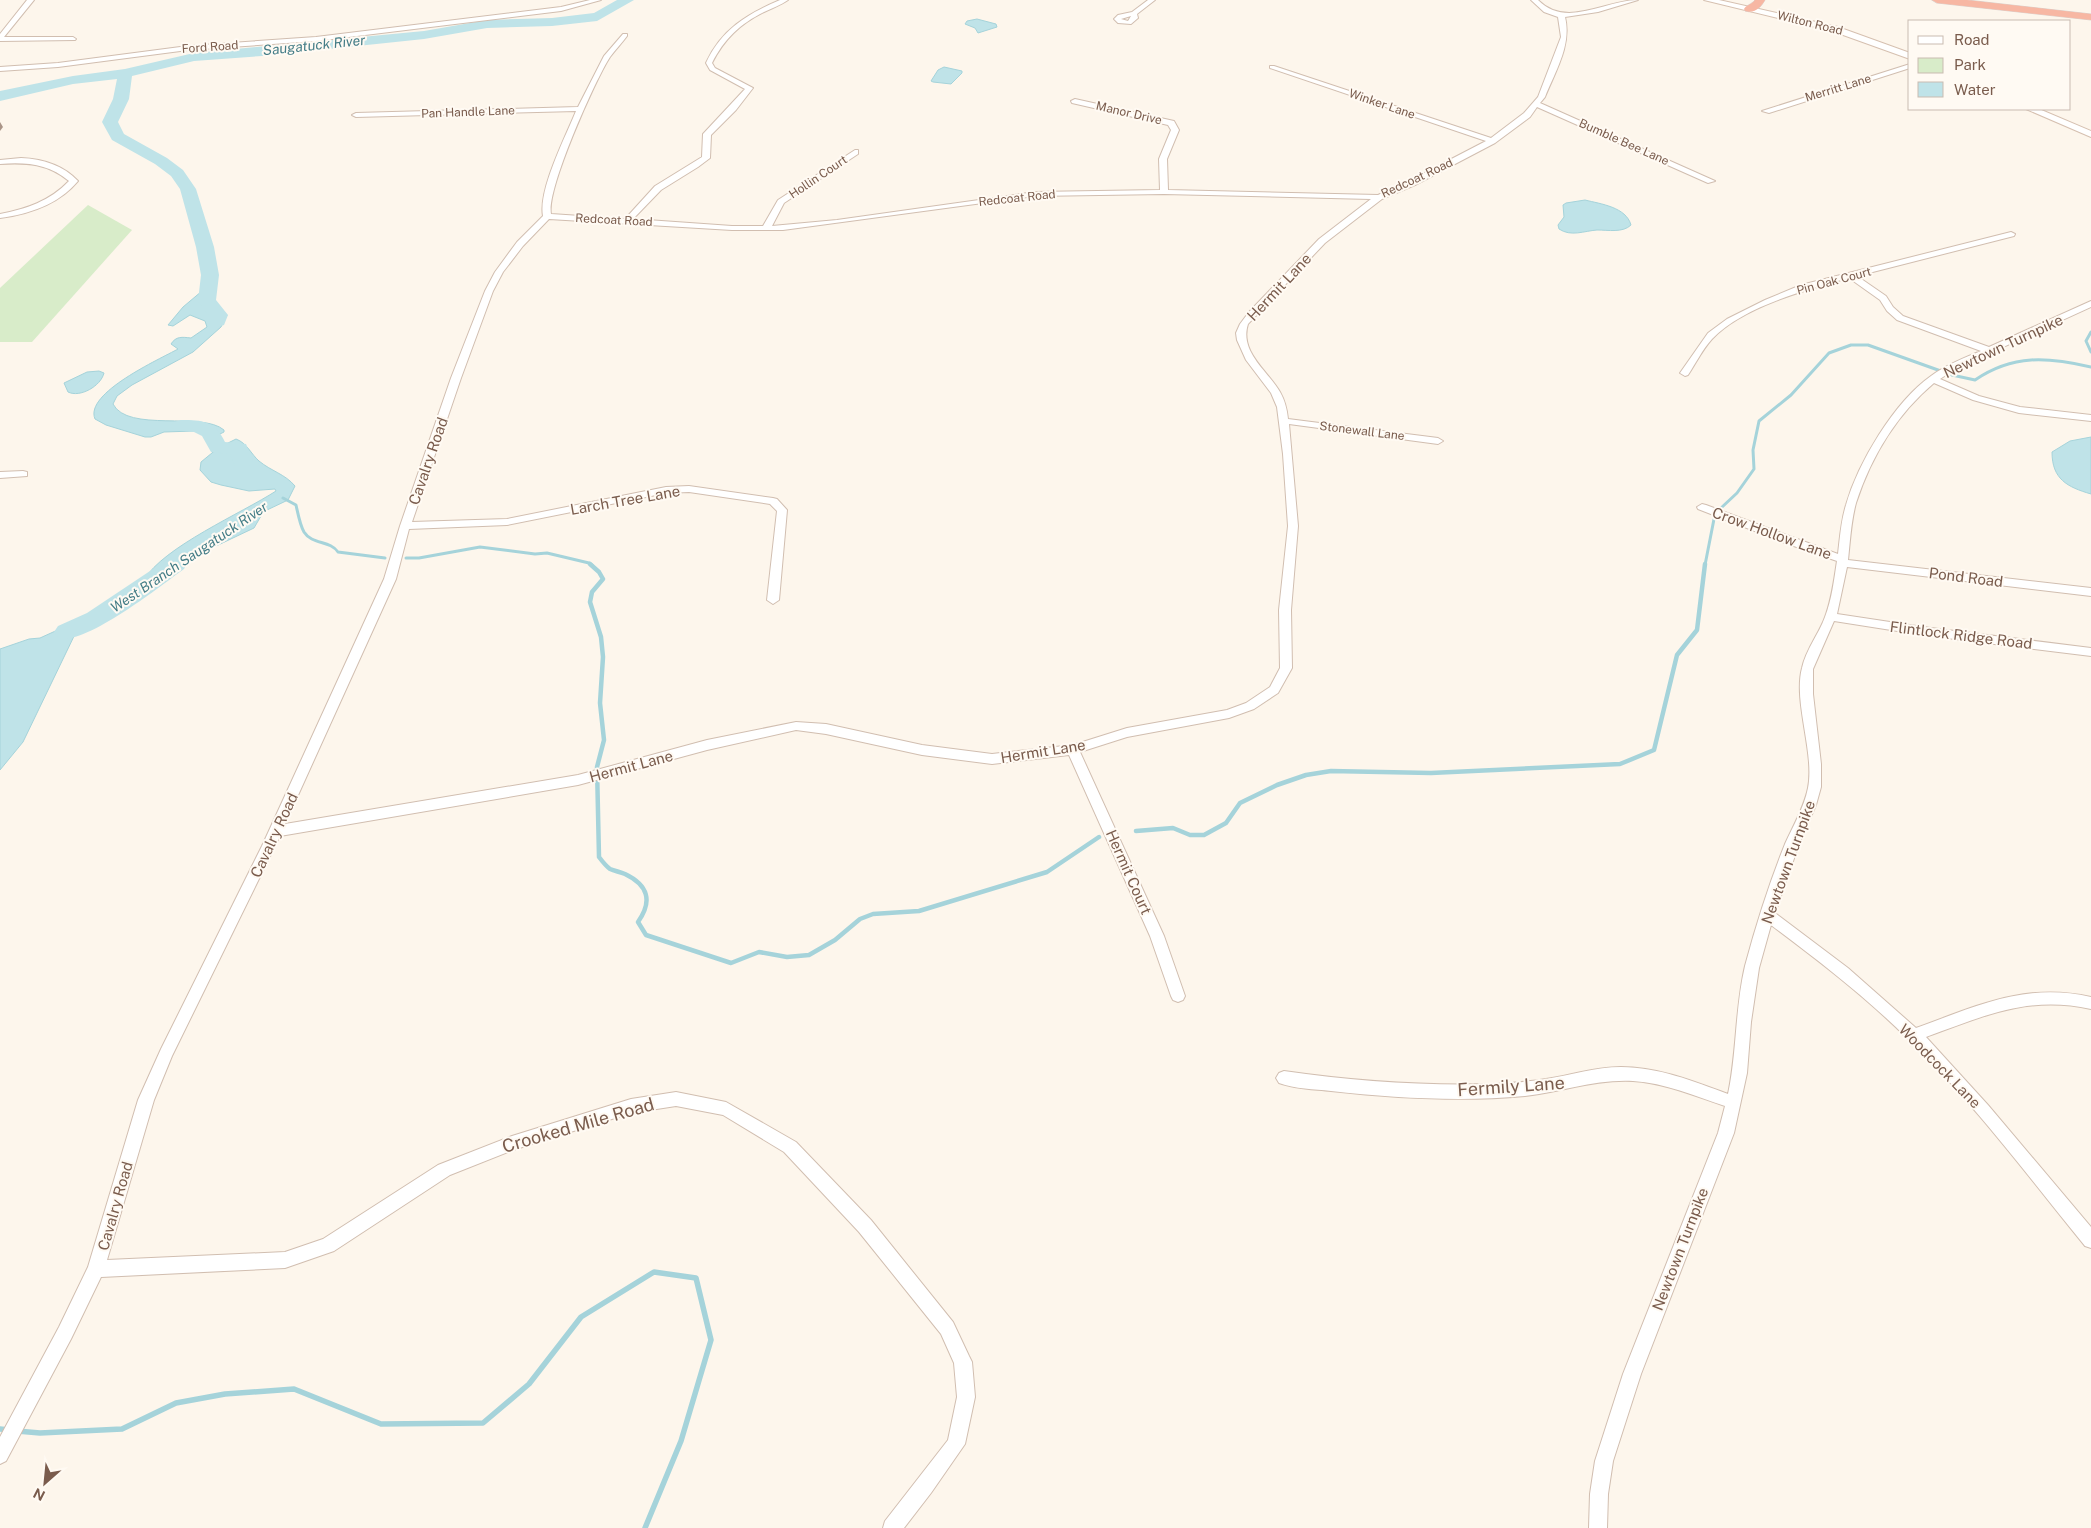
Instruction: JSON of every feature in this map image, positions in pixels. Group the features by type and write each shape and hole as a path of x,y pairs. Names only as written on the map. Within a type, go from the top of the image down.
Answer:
{"highway":[{"path":"1751,4 1756,6 1760,0"},
{"path":"1924,0 2091,17"},
{"path":"1938,0 2016,10"},
{"path":"1983,0 2091,11"}],"main road":[{"name":"Wilton Road","path":"1708,0 1751,4 1835,28 1908,55"},
{"path":"2033,110 2091,134"}],"street":[{"path":"0,38 32,0"},
{"name":"Ford Road","path":"0,69 58,65 193,48 316,39 552,10 598,0"},
{"path":"627,220 663,183 694,168 706,158 707,134 733,108 749,88 712,69 709,63 711,57 732,28 749,16 785,0"},
{"path":"1134,13 1152,0"},
{"path":"1534,0 1545,10 1561,16 1597,10 1635,0"},
{"name":"Redcoat Road","path":"547,216 766,228 829,223 1035,194 1164,192 1379,197 1412,183 1492,141 1517,124 1537,104 1560,51 1564,27 1561,16"},
{"path":"547,216 545,206 557,166 581,109 607,56 625,35"},
{"path":"0,38 73,38"},
{"name":"Winker Lane","path":"1272,67 1492,141"},
{"name":"Merritt Lane","path":"1766,111 1908,67"},
{"name":"Manor Drive","path":"1076,102 1171,123 1174,130 1163,159 1164,192"},
{"name":"Bumble Bee Lane","path":"1537,104 1712,181"},
{"name":"Pan Handle Lane","path":"356,115 581,109"},
{"name":"Hollin Court","path":"766,228 781,202 855,152"},
{"path":"0,162 24,160 42,162 55,167 74,181 66,190 45,203 31,209 0,216"},
{"name":"Hermit Lane","path":"277,831 578,780 707,745 796,726 826,729 922,750 978,759 992,759 1072,750 1127,733 1229,714 1250,706 1274,690 1286,668 1285,610 1293,526 1285,421 1276,393 1250,360 1244,348 1241,333 1244,324 1322,241 1379,197"},
{"name":"Cavalry Road","path":"0,1455 96,1269 146,1100 166,1054 277,831 390,579 456,378 489,291 499,272 520,244 547,216"},
{"name":"Pin Oak Court","path":"1685,374 1712,334 1744,314 1804,287 2011,234"},
{"path":"1852,276 1883,298 1890,309 1900,318 1988,350"},
{"name":"Newtown Turnpike","path":"1598,1528 1604,1461 1622,1400 1726,1133 1740,1073 1744,1022 1752,968 1767,915 1792,844 1810,805 1815,787 1816,764 1807,694 1808,670 1813,652 1831,618 1839,586 1851,504 1872,455 1892,422 1912,396 1940,374 1988,350 2062,320 2091,304"},
{"path":"1940,374 1976,398 2019,410 2091,418"},
{"name":"Stonewall Lane","path":"1285,421 1438,441"},
{"path":"0,475 23,474"},
{"name":"Larch Tree Lane","path":"406,526 507,522 666,490 689,489 773,501 782,510 773,600"},
{"name":"Crow Hollow Lane","path":"1702,507 1842,561"},
{"name":"Pond Road","path":"1842,561 2091,592"},
{"name":"Flintlock Ridge Road","path":"1831,618 2091,652"},
{"name":"Hermit Court","path":"1072,750 1157,936 1178,996"},
{"name":"Woodcock Lane","path":"1767,915 1823,956 1914,1035 1976,1103 2091,1240"},
{"path":"1914,1035 2014,1001 2040,996 2063,997 2091,1004"},
{"name":"Fermily Lane","path":"1284,1078 1318,1083 1410,1090 1482,1090 1524,1088 1620,1074 1653,1077 1734,1103"},
{"name":"Crooked Mile Road","path":"96,1269 285,1260 328,1245 444,1170 512,1143 631,1106 668,1100 676,1099 726,1109 790,1147 865,1226 947,1328 963,1362 966,1397 956,1444 925,1488 892,1528"}],"green space":[{"path":"88,205 132,230 32,342 0,342 0,288"}],"water":[{"path":"977,19 996,24 997,27 978,33 975,28 965,24 967,21"},
{"path":"944,67 962,71 962,73 951,84 931,81 938,70"},
{"path":"1585,200 1618,210 1624,214 1631,225 1620,230 1597,230 1578,233 1568,233 1559,229 1558,225 1564,217 1563,205"},
{"path":"202,291 214,291 213,300 227,315 221,327 193,352 132,385 117,396 113,404 121,413 134,418 199,422 214,425 224,430 224,432 214,437 203,431 194,431 164,432 151,437 145,437 106,425 95,419 95,409 101,398 112,388 141,369 178,349 171,344 177,338 191,338 207,327 205,321 190,315 173,326 168,325 183,307"},
{"path":"99,371 104,373 102,378 89,390 78,393 68,392 64,383 87,372"},
{"path":"2091,437 2091,494 2062,481 2055,469 2052,452 2070,441"},
{"path":"236,439 246,446 259,461 287,478 295,486 288,500 267,510 254,528 195,556 155,588 147,584 144,580 168,555 204,531 276,491 275,489 249,491 221,485 211,482 200,470 201,462 218,448"},
{"path":"62,628 77,630 23,742 0,770 0,649 29,639 40,638"}],"waterway":[{"name":"Saugatuck River","path":"125,73 194,57 424,35 487,24 552,22 597,17 627,0"},
{"name":"Saugatuck River","path":"0,96 73,80 125,73"},
{"name":"West Branch Saugatuck River","path":"125,73 121,99 110,122 118,137 161,161 177,173 188,189 205,247 210,275 207,301 219,315 217,321"},
{"path":"2091,332 2086,341 2091,352"},
{"path":"1721,508 1737,493 1754,469 1753,450 1759,421 1791,395 1829,353 1851,345 1868,345 1952,375 1975,380 2003,366 2031,360 2060,361 2091,367"},
{"name":"West Branch Saugatuck River","path":"181,426 197,426 210,432 218,448 239,448 242,461"},
{"path":"283,498 296,505 304,532 312,539 335,548 338,552 385,558"},
{"path":"1705,565 1715,514"},
{"path":"406,558 419,558 480,547 535,554 547,553 592,565"},
{"name":"West Branch Saugatuck River","path":"66,632 95,619 176,564"},
{"path":"590,564 599,572 603,579 592,592 590,602 601,637 603,657 600,703 604,740 597,767 599,857 610,869 633,878 643,888 647,900 646,907 638,922 646,935 731,963 759,952 787,957 809,955 835,940 860,919 873,914 919,911 1047,872 1099,837"},
{"path":"1136,831 1173,828 1190,835 1204,835 1226,823 1240,803 1277,785 1306,775 1331,771 1431,773 1620,764 1654,750 1677,655 1697,630 1705,564"},
{"name":"West Branch Saugatuck River","path":"17,1431 40,1433 122,1429 176,1403 225,1394 294,1389 381,1424 483,1423 529,1384 581,1317 654,1272 696,1278 711,1340 681,1441 645,1528"},
{"name":"West Branch Saugatuck River","path":"0,1429 9,1430"}]}
